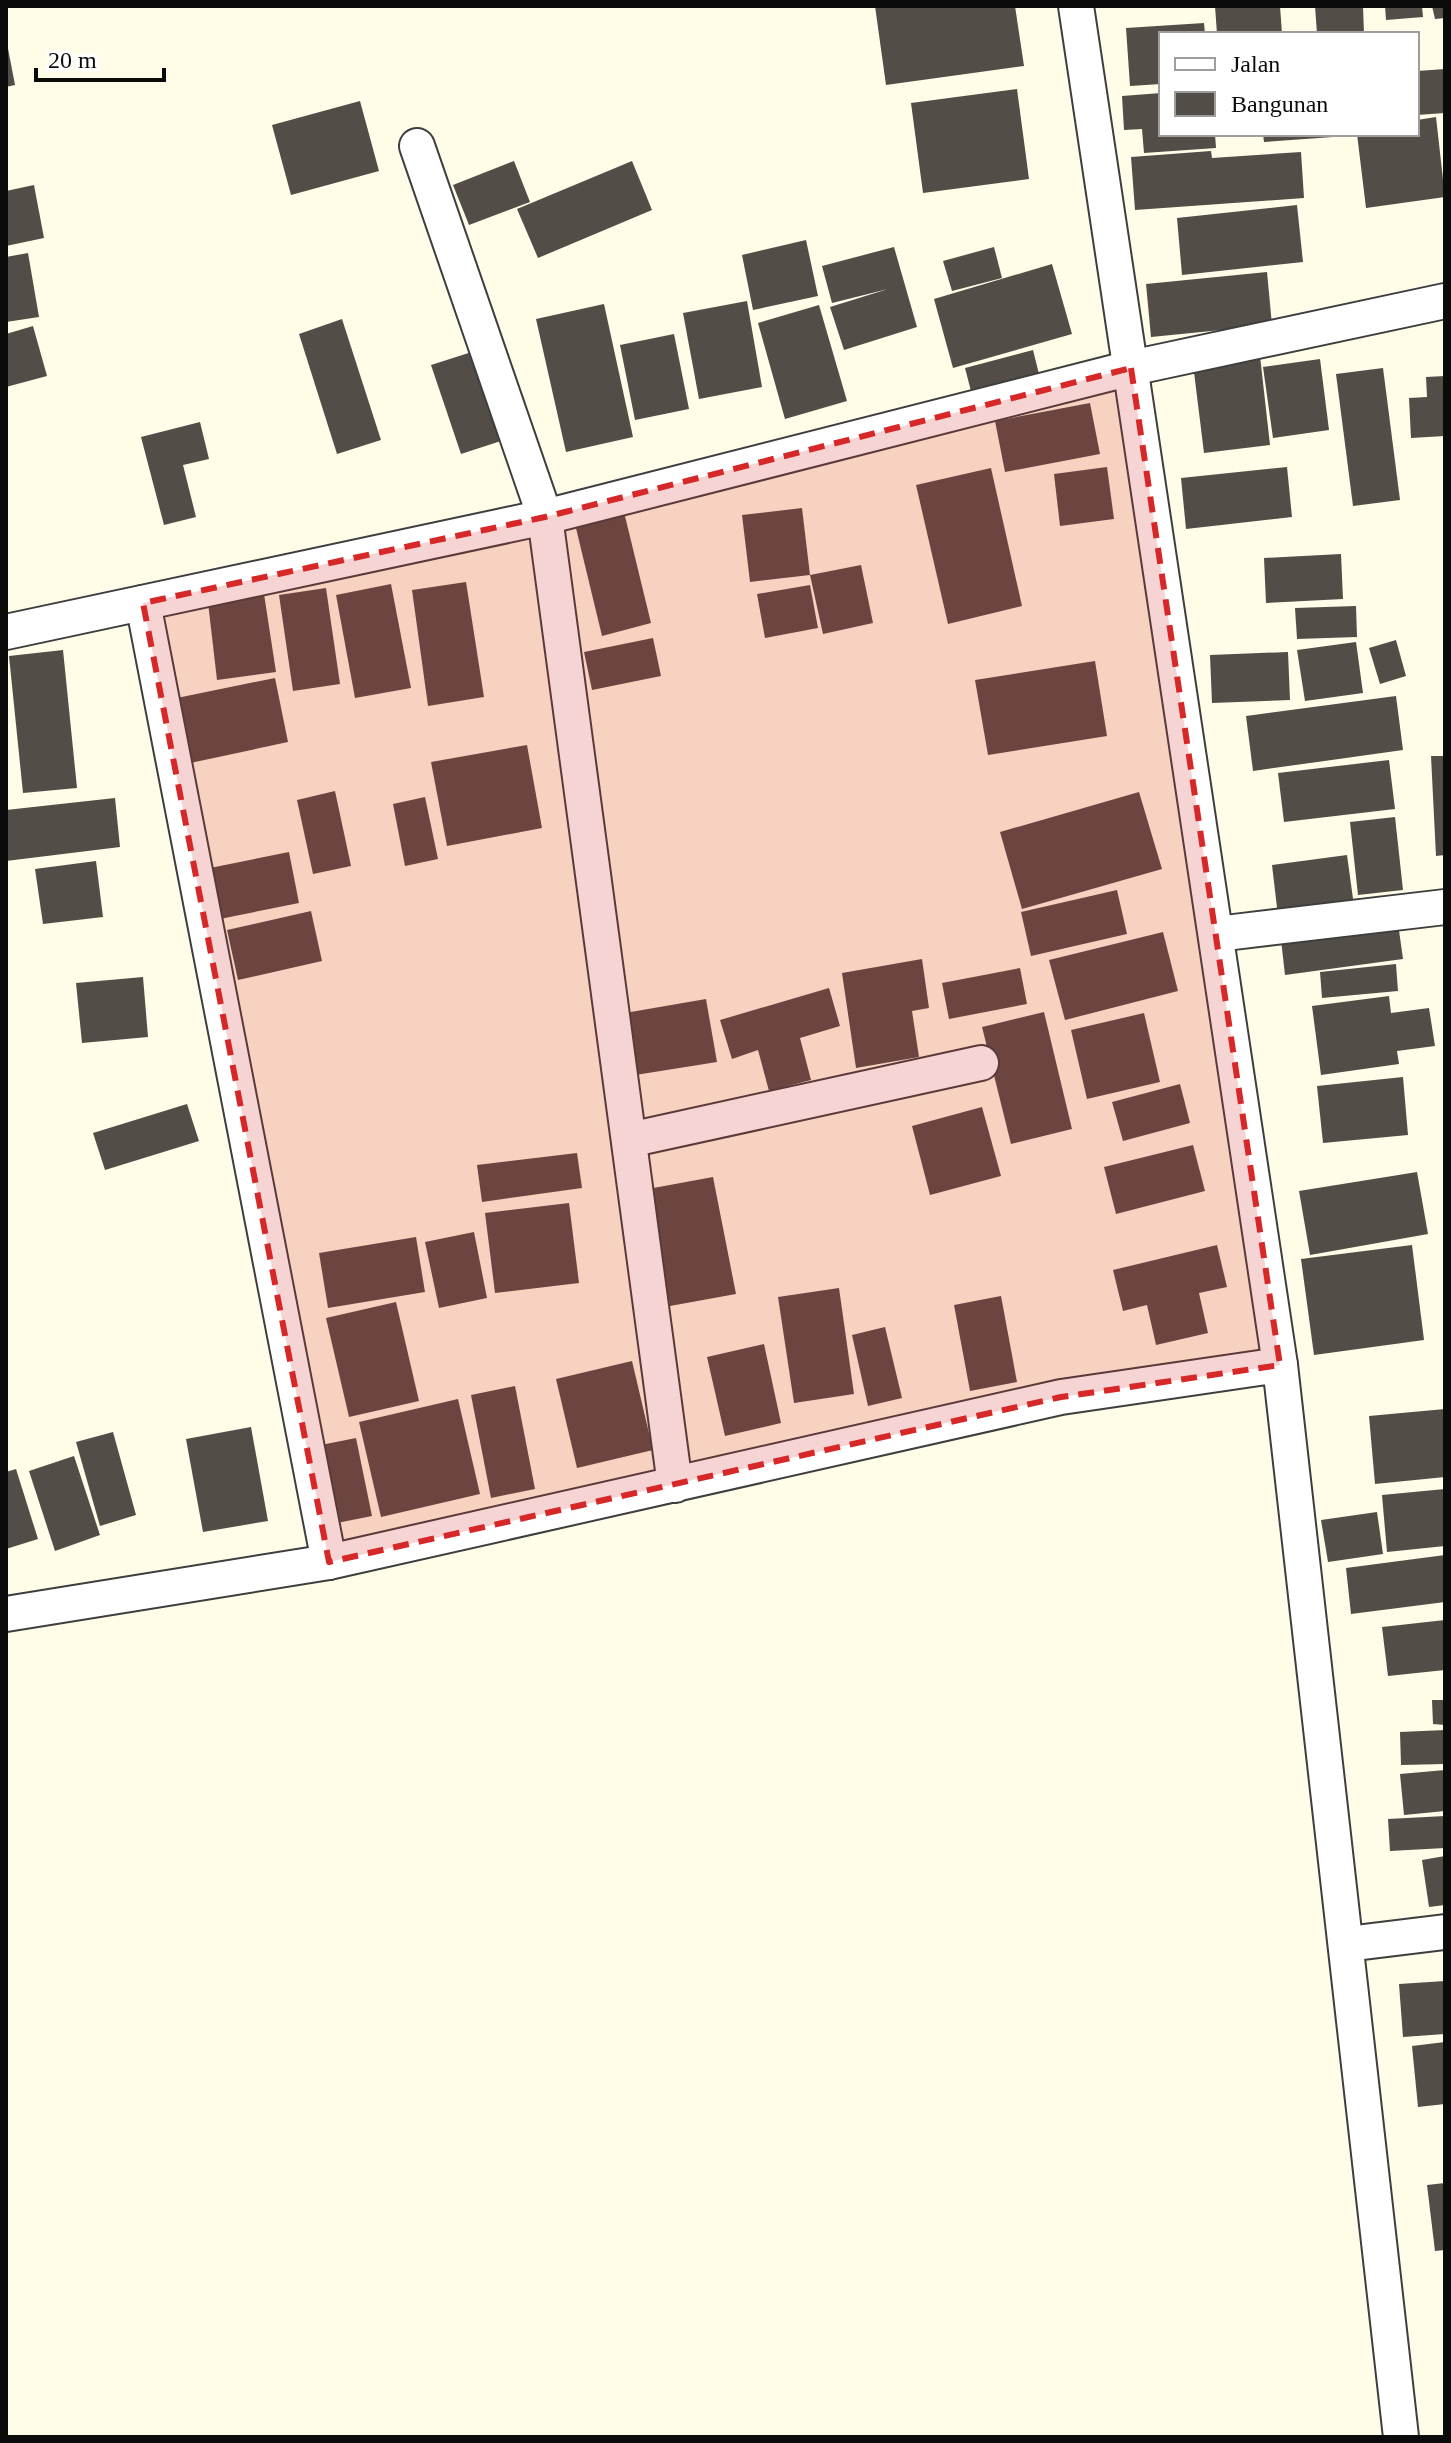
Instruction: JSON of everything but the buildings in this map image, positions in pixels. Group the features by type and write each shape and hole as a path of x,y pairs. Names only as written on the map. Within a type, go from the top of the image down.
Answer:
{"street":[{"path":"1076,6 1280,1365 1401,2437"},
{"path":"417,146 545,517 675,1485"},
{"path":"6,632 545,517 1131,368 1445,301"},
{"path":"143,603 329,1562"},
{"path":"1217,934 1445,907"},
{"path":"629,1140 981,1063"},
{"path":"6,1614 329,1562 1061,1397 1280,1365"},
{"path":"1347,1944 1445,1932"}],"highlighted area":[{"path":"1131,368 1280,1365 1061,1397 329,1562 143,603 545,517"}]}
